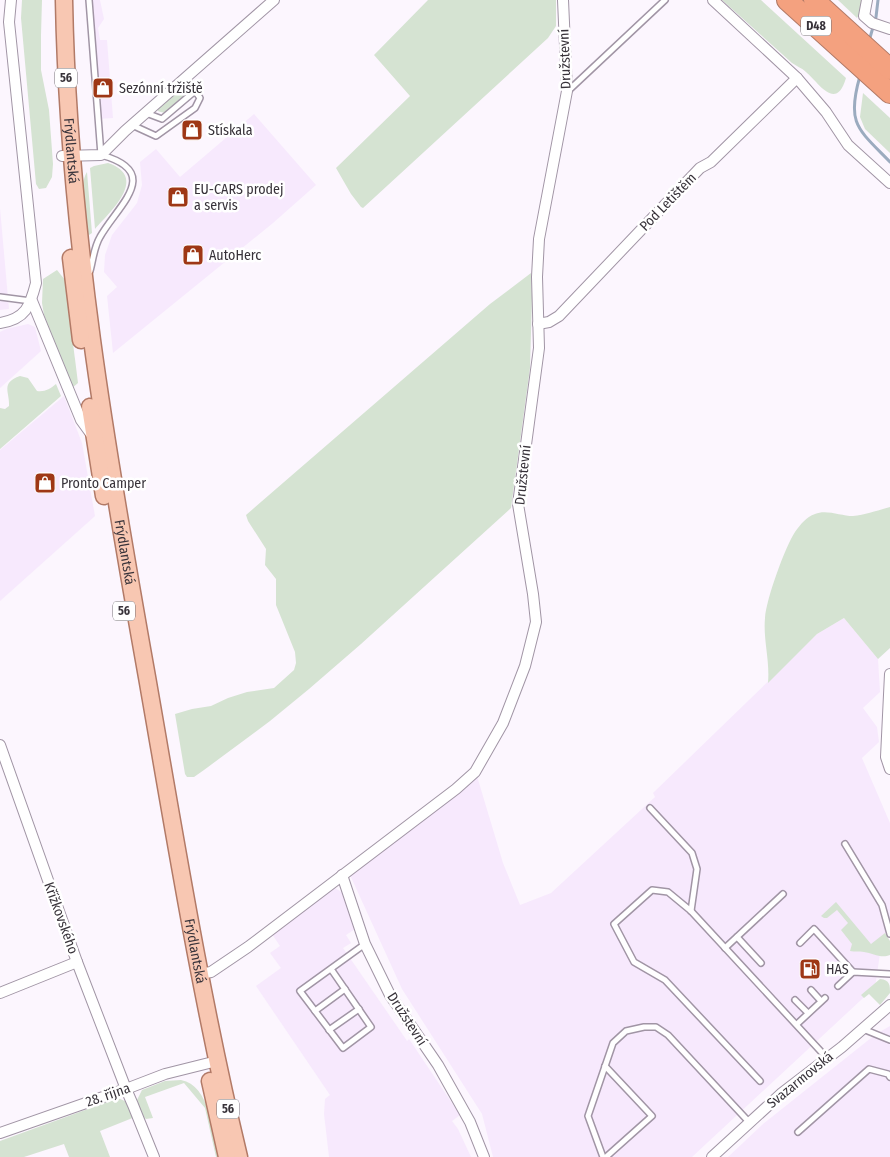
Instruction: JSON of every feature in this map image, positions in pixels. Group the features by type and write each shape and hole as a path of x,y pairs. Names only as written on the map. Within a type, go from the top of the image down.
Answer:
{"highway":[{"name":"D48","path":"787,0 845,53 884,76"},
{"name":"D48","path":"814,0 849,32 884,76"}],"main road":[{"name":"Frýdlantská","path":"54,0 54,68 76,214 95,364 118,512 200,974 227,1157"},
{"name":"Frýdlantská","path":"64,0 67,156 74,288 95,439 188,970 239,1157"}],"street":[{"path":"0,323 22,316 32,301 36,283 9,22 11,0"},
{"path":"67,156 100,155 132,124 274,0"},
{"name":"Družstevní","path":"200,974 211,972 240,952 456,789 475,772 504,723 525,666 536,622 518,504 537,366 539,239 567,91 562,0"},
{"path":"713,0 798,78 826,112 848,145 890,183"},
{"path":"867,0 880,25"},
{"name":"Pod Letištěm","path":"538,324 549,322 559,316 700,168 711,162 798,78"},
{"path":"32,301 81,420 85,428 95,439"},
{"path":"890,674 886,757 890,769"},
{"name":"Křížkovského","path":"0,745 77,962 154,1157"},
{"name":"Družstevní","path":"342,875 365,944 390,995 438,1064 470,1122 484,1157"},
{"path":"0,994 77,962"},
{"name":"Svazarmovská","path":"712,1157 782,1093 863,1029 890,1005"},
{"name":"28. října","path":"0,1132 165,1074 212,1062"}],"lane":[{"path":"85,286 99,238 129,197 133,184 130,172 122,164 114,159 100,155 89,0"},
{"path":"567,91 664,0"},
{"path":"132,124 156,136 195,108 200,98 186,78"},
{"path":"145,113 162,119 195,91"},
{"path":"0,297 32,301"},
{"path":"650,808 692,853 697,869 691,911"},
{"path":"845,844 882,905 890,934"},
{"path":"760,1081 665,980 634,962 614,924 652,890 668,892 691,911 826,1057"},
{"path":"726,948 783,894"},
{"path":"800,943 814,929 854,972 890,974"},
{"path":"737,937 761,963"},
{"path":"331,969 371,1028 343,1048 300,992 331,969 365,944"},
{"path":"838,986 854,972"},
{"path":"316,1011 345,989"},
{"path":"797,1024 823,1000 811,990"},
{"path":"795,1000 808,1013"},
{"path":"329,1030 359,1009"},
{"path":"605,1066 652,1116 604,1157 588,1116 613,1042 626,1031 644,1027 656,1028 668,1035 749,1122"},
{"path":"863,1029 890,1040"},
{"path":"798,1132 870,1069 888,1074 890,1077"}],"shaded area":[{"name":"Sezónní tržiště","path":"89,0 100,0 104,19 98,28 100,40 107,40 113,118 98,119"},
{"path":"254,114 316,185 273,223 113,353 107,296 117,287 104,272 105,255 112,235 137,203 142,185 140,162 156,149 180,177"},
{"path":"0,208 9,309 0,310"},
{"path":"28,324 35,327 41,351 0,388 0,332"},
{"name":"Pronto Camper","path":"64,396 82,443 95,516 0,601 0,450"},
{"path":"844,618 878,659 880,692 863,708 877,727 879,742 862,758 890,823 890,930 872,944 880,954 875,987 692,1157 493,1157 482,1114 402,989 350,875 477,776 503,863 520,905 551,893 655,797 653,793 817,634"},
{"path":"335,888 343,893 355,929 346,935 351,943 343,948 407,1041 409,1039 460,1115 452,1121 458,1129 471,1157 329,1157 324,1114 325,1099 330,1095 256,986 281,968 270,953 280,946 272,934"},
{"path":"890,1026 890,1157 728,1157 763,1124 876,1034"}],"green space":[{"path":"22,0 42,0 41,70 49,110 53,164 52,177 46,188 39,189 36,184 21,18"},
{"path":"428,0 556,0 556,26 548,38 363,208 351,194 336,168 410,96 374,55"},
{"path":"722,0 761,0 846,78 842,88 837,93 827,92"},
{"path":"838,0 862,0 862,10 857,18"},
{"path":"178,90 187,92 188,95 170,110 166,112 158,111 157,109"},
{"path":"863,93 890,118 890,153 865,129 860,117"},
{"path":"108,163 120,169 126,177 126,185 117,204 95,229 90,168"},
{"path":"87,172 92,233 89,235 87,234 83,193 84,178"},
{"path":"57,270 65,280 78,383 72,388 44,315 42,303 43,279"},
{"path":"531,273 530,368 511,508 309,689 270,721 204,770 194,777 187,777 175,714 211,706 247,692 274,688 294,670 296,663 295,652 276,605 276,579 265,565 266,549 246,515 490,304"},
{"path":"20,376 28,378 37,391 47,390 56,384 61,396 0,449 0,408 5,409 9,406 8,385"},
{"path":"890,507 890,648 878,659 844,618 817,634 768,683 765,634 766,610 781,561 795,532 806,519 819,513 829,512 853,516"},
{"path":"836,902 871,944 885,933 890,941 890,955 880,956 850,951 852,944 841,930 848,923 837,910 827,918 821,916"},
{"path":"880,979 886,980 889,983 890,993 880,1005 869,994 864,998 861,995"},
{"path":"181,1080 191,1084 204,1100 209,1111 219,1157 216,1157 205,1108 184,1083 145,1097 153,1118 146,1119 141,1115 137,1100 142,1090 165,1081"},
{"path":"118,1098 129,1103 135,1117 100,1131 110,1157 69,1157 64,1144 24,1157 0,1157 0,1141"}],"waterway":[{"path":"869,41 876,17 878,0"},
{"path":"860,76 854,105 858,125 890,162"}],"place":[{"name":"Sezónní tržiště","path":"103,88"},
{"name":"Stískala","path":"192,130"},
{"name":"EU-CARS prodej a servis","path":"178,197"},
{"name":"AutoHerc","path":"193,255"},
{"name":"Pronto Camper","path":"45,483"},
{"name":"HAS","path":"810,969"}]}
